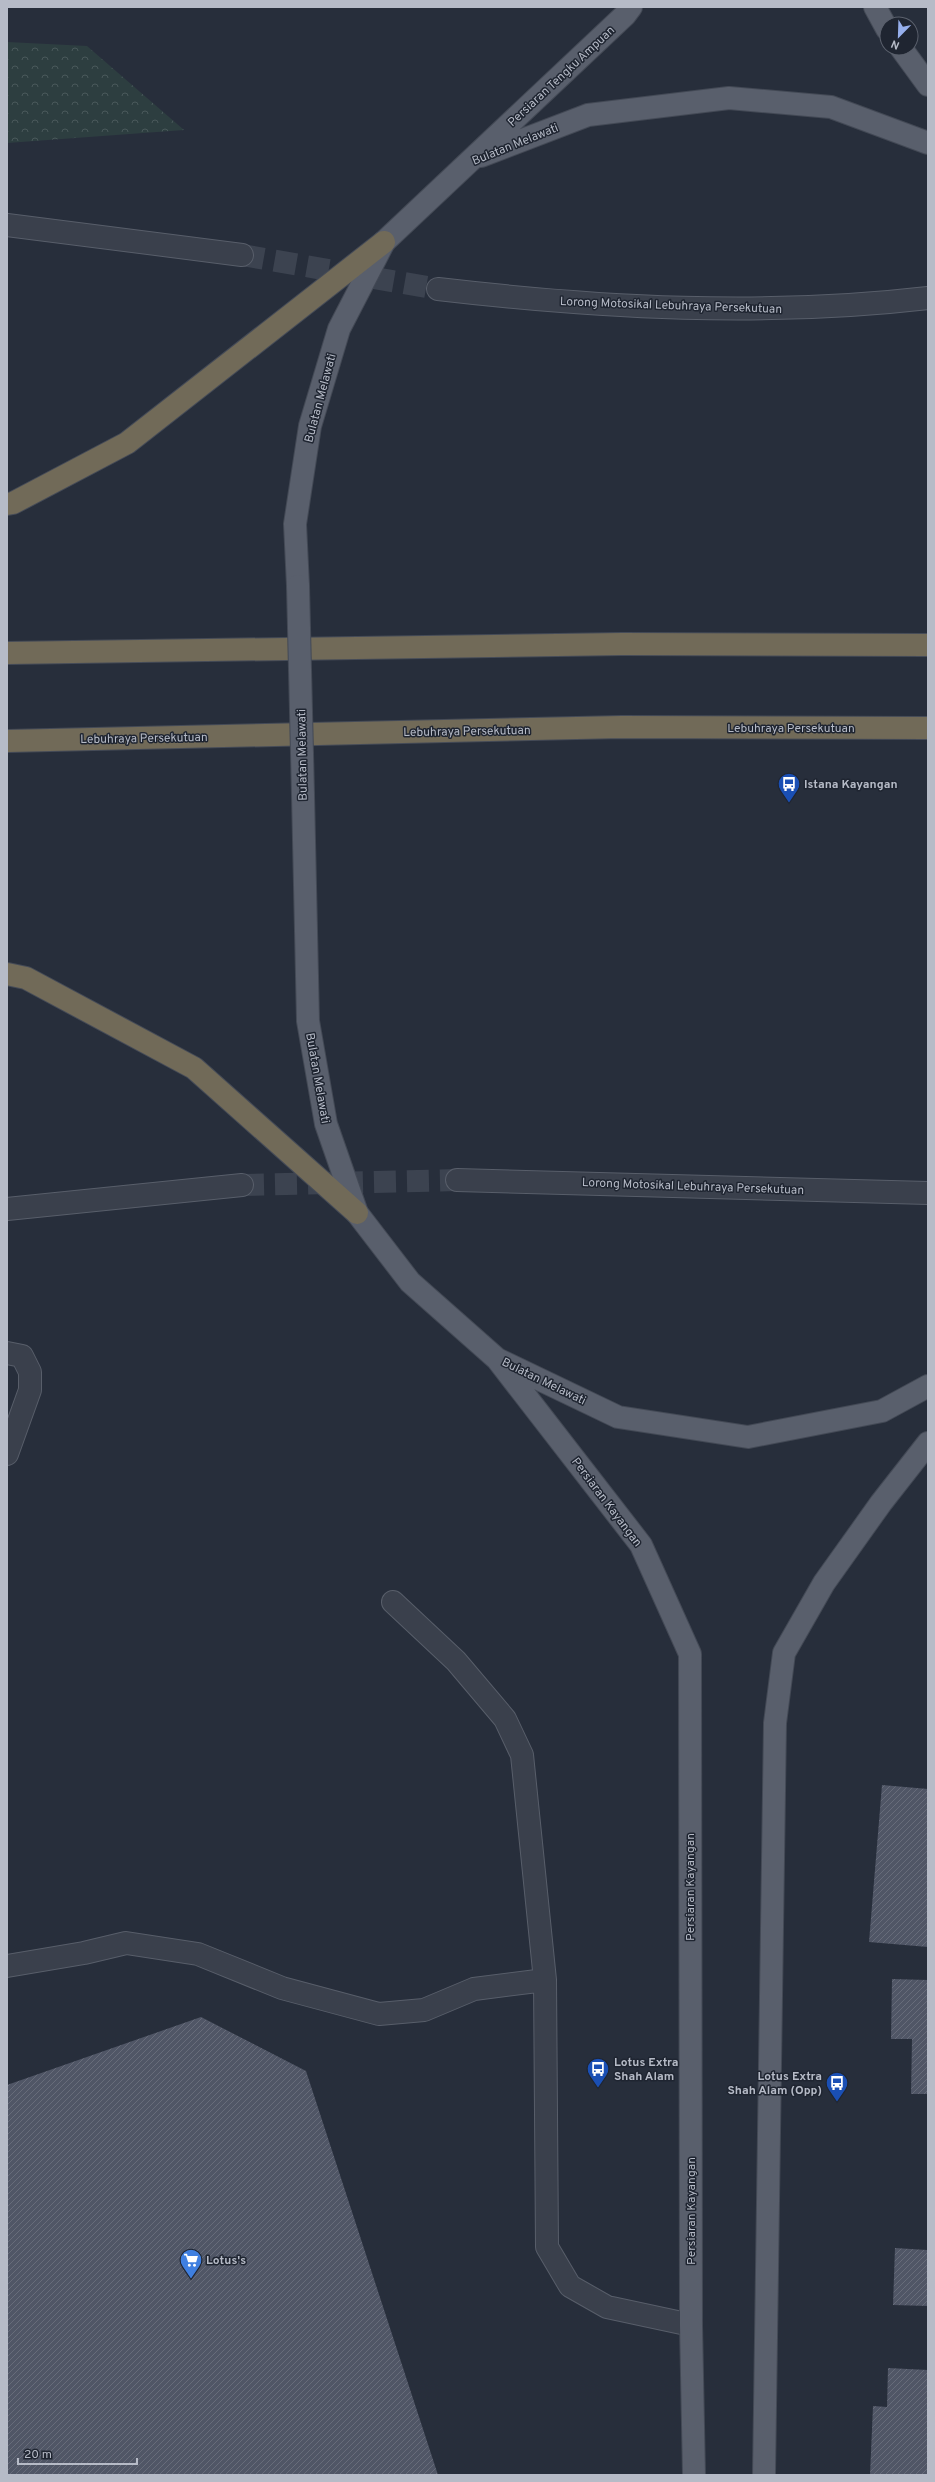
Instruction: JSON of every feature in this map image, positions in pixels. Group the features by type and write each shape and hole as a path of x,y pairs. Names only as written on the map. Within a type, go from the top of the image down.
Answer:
{"highway":[{"path":"7,504 12,503 127,443 384,242"},
{"path":"7,653 622,644 928,645"},
{"name":"Lebuhraya Persekutuan","path":"7,741 622,727 928,728"},
{"path":"7,974 26,978 194,1068 357,1213"}],"main road":[{"name":"Persiaran Tengku Ampuan","path":"471,160 625,15 631,7"},
{"path":"875,7 880,16"},
{"path":"907,56 928,85"},
{"name":"Bulatan Melawati","path":"928,143 831,107 729,98 588,115 471,160 384,242 339,329 310,426 295,524 298,586 308,1021 326,1124 357,1213 410,1282 497,1359 618,1417 748,1437 882,1410 928,1386"},
{"name":"Persiaran Kayangan","path":"497,1359 641,1546 690,1654 692,2325 694,2475"},
{"path":"764,2475 775,1723 784,1653 824,1583 881,1503 928,1443"}],"lane":[{"path":"7,225 242,255"},
{"name":"Lorong Motosikal Lebuhraya Persekutuan","path":"438,290 501,297 621,305 764,310 880,304 928,298"},
{"name":"Lorong Motosikal Lebuhraya Persekutuan","path":"457,1180 928,1193"},
{"path":"7,1209 242,1185"},
{"path":"7,1353 22,1356 30,1372 30,1390 7,1454"},
{"path":"393,1602 456,1660 505,1718 522,1755 545,1980 547,2247 570,2286 607,2307 692,2325"},
{"path":"7,1966 84,1953 126,1943 198,1954 282,1988 379,2014 424,2010 474,1989 545,1980"}],"green space":[{"path":"7,42 87,46 184,130 7,143"}],"building":[{"path":"882,1785 928,1789 928,1947 869,1942"},
{"path":"892,1979 928,1980 928,2094 911,2094 912,2039 891,2039"},
{"name":"Lotus's","path":"201,2017 306,2071 438,2475 7,2475 7,2085"},
{"path":"927,2245 928,2306 893,2305 895,2248 927,2250"},
{"path":"888,2368 928,2370 928,2475 870,2475 873,2406 887,2407"}],"tunnel":[{"path":"242,255 438,289"},
{"path":"242,1185 457,1180"}],"place":[{"name":"Istana Kayangan","path":"789,804"},
{"name":"Lotus Extra Shah Alam","path":"598,2088"},
{"name":"Lotus Extra Shah Alam (Opp)","path":"837,2102"},
{"name":"Lotus's","path":"191,2280"}]}
